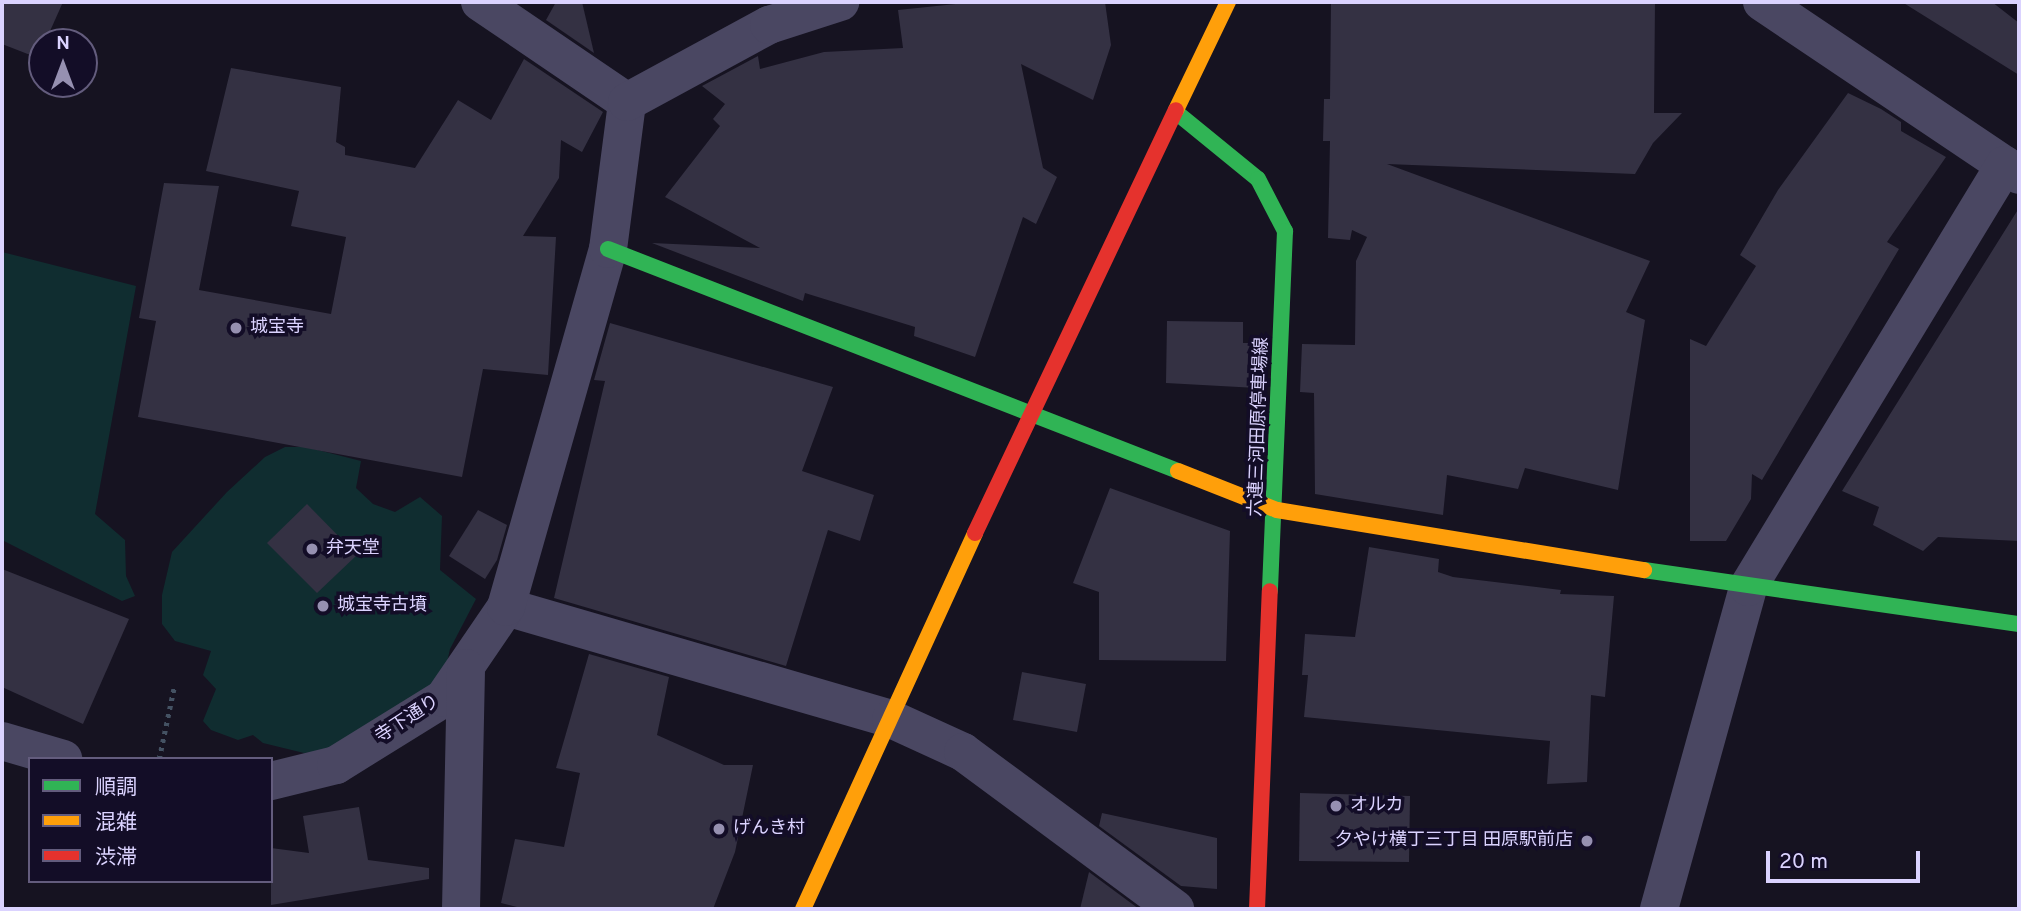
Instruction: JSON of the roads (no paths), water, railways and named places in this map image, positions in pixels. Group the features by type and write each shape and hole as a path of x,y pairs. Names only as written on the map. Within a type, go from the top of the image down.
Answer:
{"street":[{"path":"480,2 626,102 769,25 840,2"},
{"path":"803,909 1029,415 1177,113 1228,2"},
{"path":"1658,909 1748,587 2012,170 1762,2"},
{"name":"寺下通り","path":"273,781 336,765 444,698 506,607 608,249 626,102"},
{"name":"六連三河田原停車場線","path":"1177,113 1258,179 1285,230 1277,510 1257,909"},
{"path":"608,249 1277,510 1748,587 2019,624"},
{"path":"506,607 891,719 963,752 1175,909"},
{"path":"461,909 466,668"},
{"path":"2,741 56,757"}],"place":[{"name":"城宝寺","path":"236,328"},
{"name":"弁天堂","path":"312,549"},
{"name":"城宝寺古墳","path":"323,606"},
{"name":"オルカ","path":"1336,806"},
{"name":"げんき村","path":"719,829"},
{"name":"夕やけ横丁三丁目 田原駅前店","path":"1587,841"}]}
